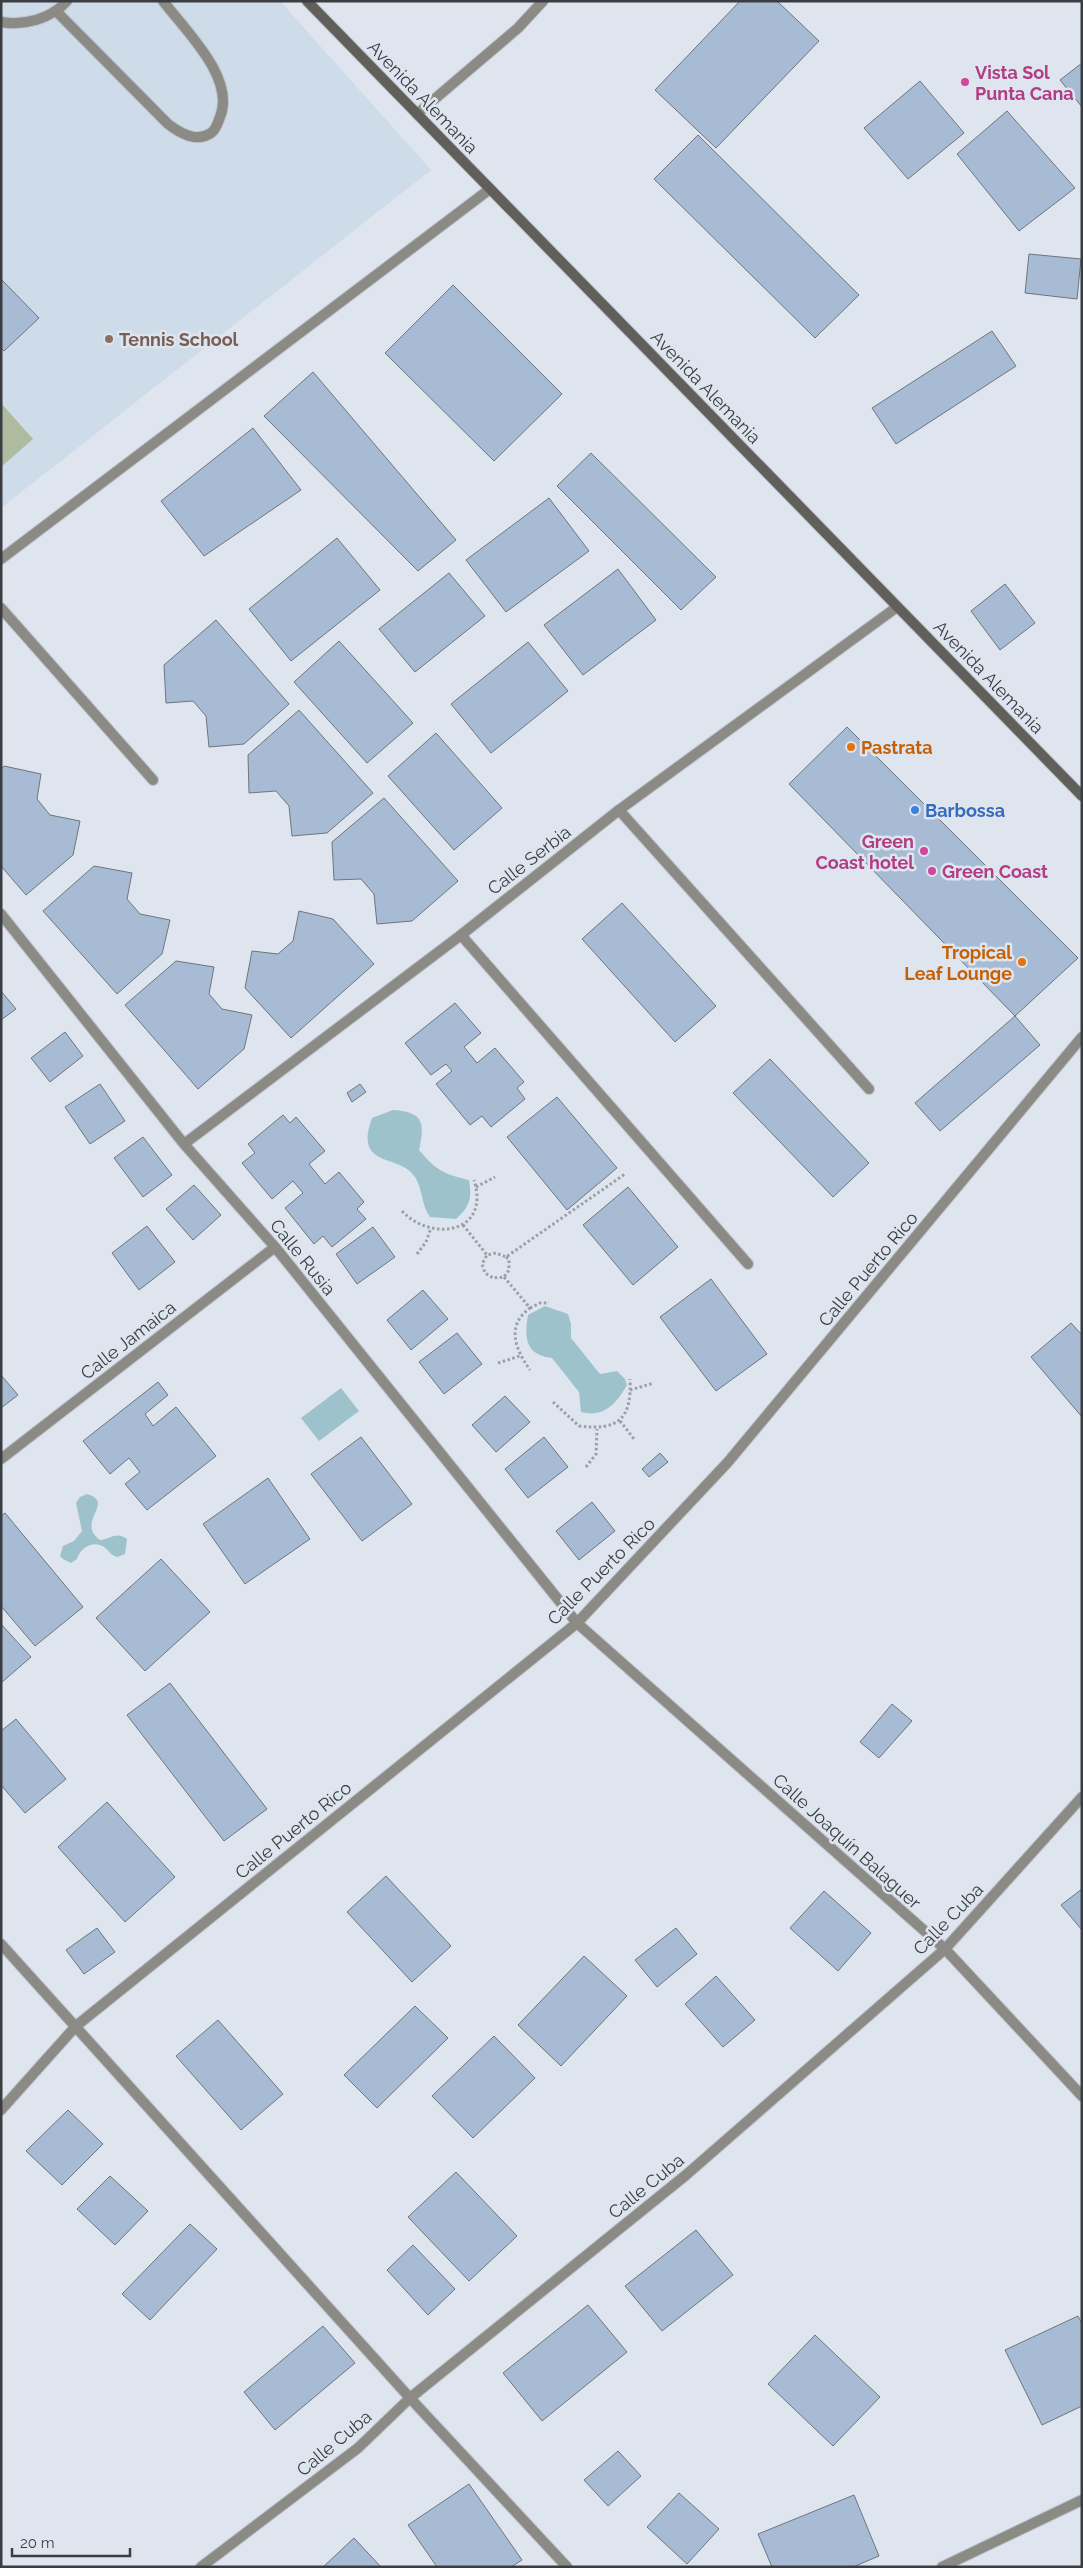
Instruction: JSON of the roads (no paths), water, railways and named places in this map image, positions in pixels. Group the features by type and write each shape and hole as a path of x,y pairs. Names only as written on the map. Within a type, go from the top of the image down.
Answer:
{"street":[{"path":"1,22 25,23 45,17 56,11 67,1"},
{"path":"56,11 168,124 184,135 196,137 211,133 217,126 224,107 224,92 216,71 163,1"},
{"name":"Avenida Alemania","path":"307,1 1082,796"},
{"path":"417,114 518,28 543,1"},
{"path":"1,559 490,189"},
{"name":"Calle Serbia","path":"184,1144 461,935 619,810 897,607"},
{"path":"1,608 153,780"},
{"path":"619,810 869,1089"},
{"name":"Calle Rusia","path":"1,914 184,1144 275,1247 577,1623"},
{"path":"461,935 748,1264"},
{"name":"Calle Puerto Rico","path":"1,2110 76,2026 577,1623 728,1462 1082,1037"},
{"name":"Calle Jamaica","path":"1,1460 275,1247"},
{"name":"Calle Joaquín Balaguer","path":"577,1623 944,1949 1082,2096"},
{"name":"Calle Cuba","path":"201,2567 358,2448 410,2398 686,2175 944,1949 1082,1796"},
{"path":"1,1944 410,2398 567,2567"},
{"path":"942,2567 1082,2500"}],"place":[{"name":"Vista Sol Punta Cana","path":"965,82"},
{"name":"Tennis School","path":"109,339"},
{"name":"Pastrata","path":"851,747"},
{"name":"Barbossa","path":"915,810"},
{"name":"Green Coast hotel","path":"924,851"},
{"name":"Green Coast","path":"932,871"},
{"name":"Tropical Leaf Lounge","path":"1022,962"}]}
